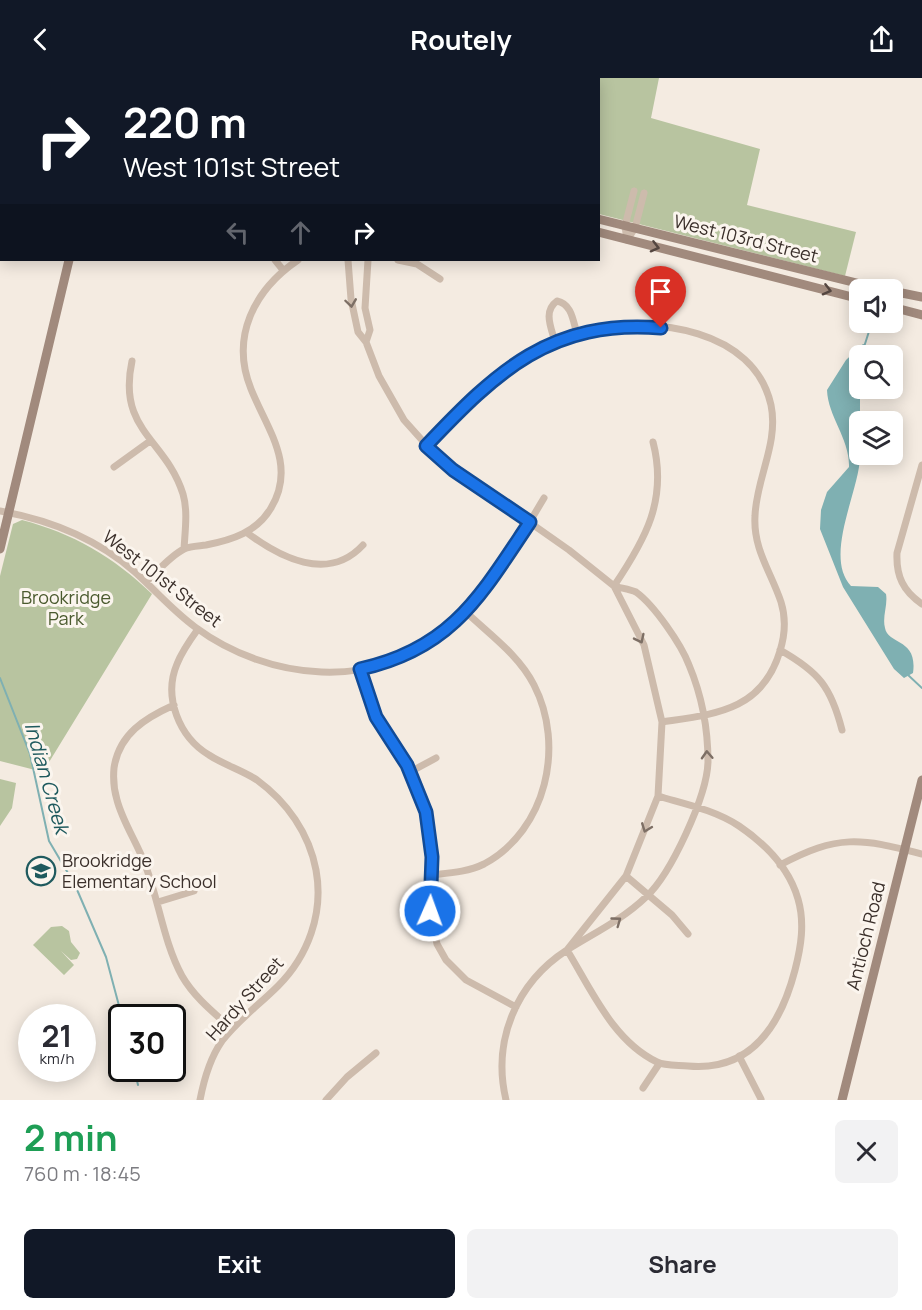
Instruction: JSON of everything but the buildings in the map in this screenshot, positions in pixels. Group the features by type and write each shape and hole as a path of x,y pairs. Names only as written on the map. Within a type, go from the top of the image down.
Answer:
{"main road":[{"name":"West 103rd Street","path":"600,220 849,281"},
{"name":"West 103rd Street","path":"600,233 849,296"},
{"path":"0,549 4,512 69,261"},
{"path":"903,293 922,297"},
{"path":"903,310 922,315"},
{"name":"Antioch Road","path":"842,1100 922,780"}],"street":[{"path":"627,240 625,226 634,191"},
{"path":"627,240 635,228 644,193"},
{"path":"276,261 283,270"},
{"path":"146,582 184,549 223,542 246,532 262,520 271,509 276,498 282,469 278,445 250,386 245,369 244,336 255,302 265,287 296,261"},
{"path":"348,261 354,319 391,401 426,446 453,470 569,550 614,586 645,645 662,722 658,796 626,876 567,951"},
{"path":"366,342 370,330 365,298 368,261"},
{"path":"403,261 417,264 440,279"},
{"path":"555,342 548,313 550,306 557,301 564,302 569,308 577,334"},
{"path":"426,446 466,403 500,373 555,342 577,334 632,326 695,334 722,342 748,360 757,371 771,405 772,436 755,516 760,553 783,610 783,640 776,665 756,692 732,708 705,716 662,722"},
{"path":"132,361 129,385 131,407 150,441 178,482 183,496 184,549"},
{"path":"114,467 150,441"},
{"path":"614,586 640,547 654,510 657,492 653,442"},
{"path":"922,465 897,553 897,566 905,589 922,604"},
{"name":"West 101st Street","path":"4,512 70,531 99,545 146,582 198,629 244,656 278,667 310,672 360,669 386,663 422,647 446,632 482,593 544,498"},
{"path":"246,532 282,556 311,564 338,561 356,552 363,545"},
{"path":"506,1100 502,1056 505,1033 516,1006 542,970 567,951 616,923 648,895 678,852 696,808 708,765 705,716 699,688 680,642 635,591 614,586"},
{"path":"431,875 470,870 503,850 536,809 549,762 547,723 533,684 512,655 466,612"},
{"name":"Hardy Street","path":"198,629 174,672 172,687 174,705 181,727 198,748 256,779 283,803 304,833 316,870 318,905 315,923 304,951 286,977 232,1029 210,1064 200,1100"},
{"path":"780,650 803,663 823,681 832,694 843,730"},
{"path":"360,669 376,717 410,772 420,793 430,834 431,924 437,944 446,960 466,980 516,1006"},
{"path":"174,705 146,718 134,728 121,746 114,767 113,784 117,801 146,866 175,960 183,976 205,1005 232,1029"},
{"path":"410,772 436,758"},
{"path":"567,951 614,1026 636,1048 659,1064 702,1066 739,1056 768,1033 780,1016 788,997 800,950 801,917 798,899 780,865 765,848 738,825 720,815 658,796"},
{"path":"780,865 802,853 832,842 866,841 922,854"},
{"path":"626,876 672,915 687,934"},
{"path":"158,902 194,891"},
{"path":"326,1100 347,1077 376,1053"},
{"path":"739,1056 761,1099"},
{"path":"643,1089 659,1064"}],"green space":[{"path":"600,78 659,78 651,118 760,149 747,205 856,232 845,276 600,214"},
{"name":"Brookridge Park","path":"22,520 58,532 91,548 123,569 152,594 43,772 0,761 0,576 13,524"},
{"path":"0,779 16,783 12,808 0,826"},
{"path":"62,926 69,931 71,942 80,953 77,959 71,960 61,951 74,965 64,975 33,945 51,927"}],"water":[{"path":"849,357 849,399 860,399 860,411 849,411 849,465 859,465 842,541 843,573 851,586 878,587 886,594 885,628 891,637 907,648 913,662 913,673 904,678 894,669 843,587 820,529 821,510 827,492 849,467 846,447 828,400 827,390"}],"waterway":[{"path":"865,345 868,333"},
{"path":"907,674 922,688"},
{"name":"Indian Creek","path":"0,678 30,754 49,841 75,885 106,957 119,1004"}],"place":[{"name":"Brookridge Elementary School","path":"41,871"}],"route":[{"path":"430,911 432,857 426,812 407,765 376,717 360,669 386,663 406,655 446,632 482,593 530,522 453,470 426,446 476,393 500,373 555,342 577,334 612,327 661,328"}]}
